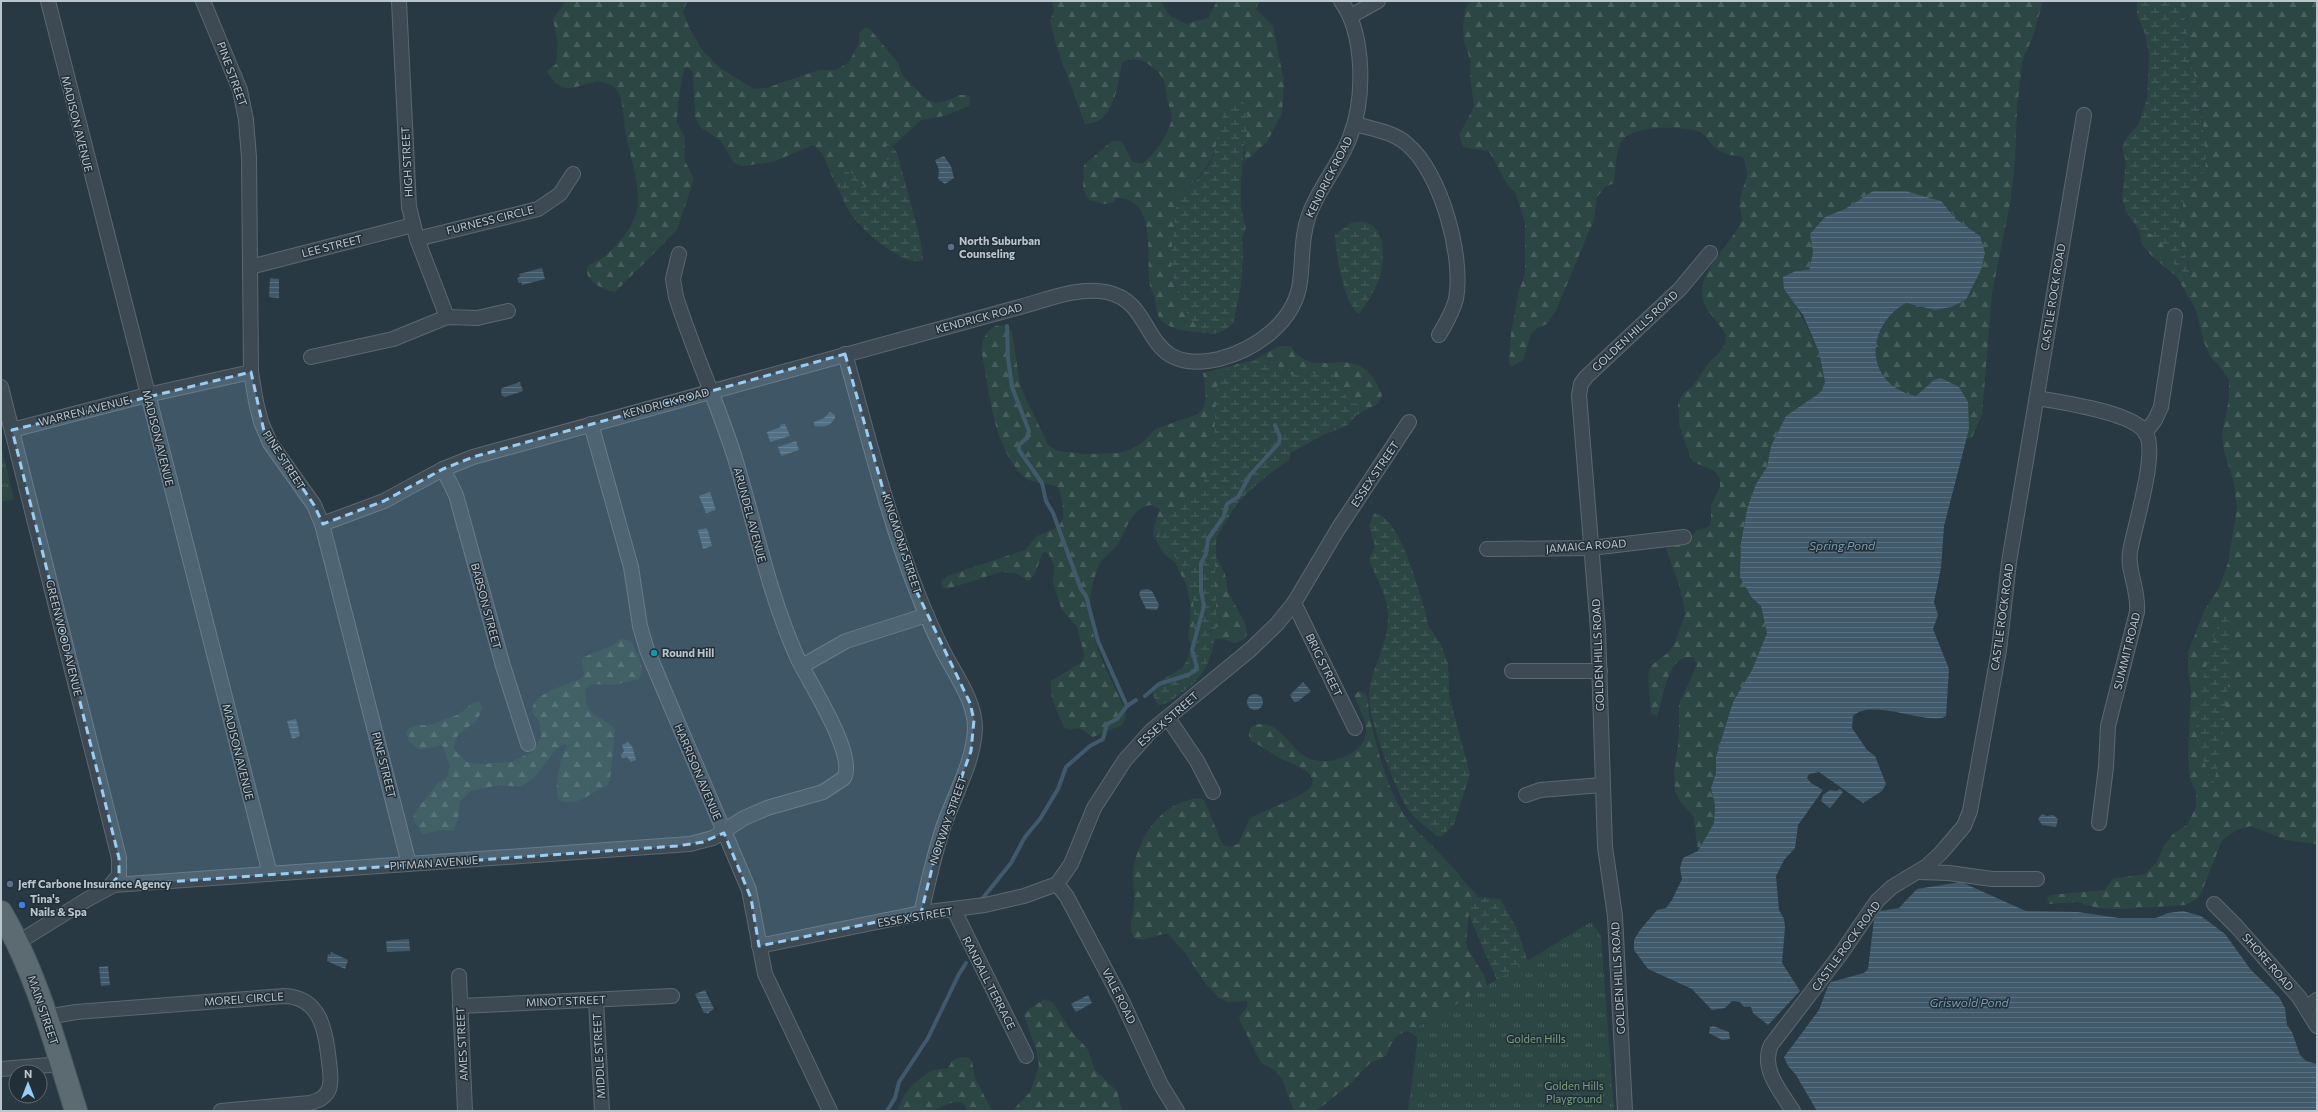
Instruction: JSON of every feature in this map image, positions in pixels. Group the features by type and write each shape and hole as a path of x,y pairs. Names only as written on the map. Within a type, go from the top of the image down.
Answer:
{"main road":[{"name":"MAIN STREET","path":"1,912 17,943 47,1017 76,1111"}],"street":[{"name":"MADISON AVENUE","path":"48,1 270,874"},
{"name":"PINE STREET","path":"203,1 240,90 245,108 249,157 251,372 256,402 264,431 314,505 322,524 409,864"},
{"name":"HIGH STREET","path":"399,1 408,199 417,238 447,317"},
{"name":"KENDRICK ROAD","path":"322,524 384,501 443,469 473,457 845,354 1071,294 1097,290 1115,294 1130,304 1154,340 1171,356 1185,361 1201,362 1228,357 1243,351 1264,338 1277,327 1288,314 1296,299 1300,284 1302,246 1306,222 1317,196 1350,137 1354,124 1360,65 1358,45 1351,16 1341,1"},
{"path":"1351,16 1378,1"},
{"name":"CASTLE ROCK ROAD","path":"1793,1111 1772,1077 1768,1060 1771,1045 1812,992 1877,901 1892,887 1919,872 1957,836 1964,826 1973,801 1999,650 2009,562 2084,115"},
{"path":"1354,124 1387,133 1410,146 1420,159 1439,194 1454,241 1457,284 1452,311 1439,335"},
{"name":"FURNESS CIRCLE","path":"417,238 538,208 560,194 573,174"},
{"name":"LEE STREET","path":"250,267 413,225"},
{"name":"GOLDEN HILLS ROAD","path":"1625,1111 1616,927 1606,863 1602,785 1600,671 1579,395 1581,384 1680,289 1710,253"},
{"name":"ARUNDEL AVENUE","path":"679,254 673,275 674,290 683,320 712,391 735,459 769,582 802,666 832,723 844,752 846,772"},
{"path":"311,357 393,339 447,317 477,318 508,310"},
{"path":"2037,398 2110,413 2132,423 2145,433 2155,420 2161,407 2175,316"},
{"name":"KINGMONT STREET","path":"845,354 895,532 914,586 972,708 975,726 971,751"},
{"name":"WARREN AVENUE","path":"12,430 148,395 251,372"},
{"name":"GREENWOOD AVENUE","path":"1,387 119,858 119,875 110,886"},
{"name":"ESSEX STREET","path":"759,946 921,913 954,910 1024,896 1057,884 1071,864 1088,820 1112,779 1142,740 1250,650 1277,624 1294,603 1338,529 1410,422"},
{"name":"HARRISON AVENUE","path":"591,424 631,567 641,635 653,667 751,898 765,974 776,1001 830,1111"},
{"name":"SUMMIT ROAD","path":"2099,823 2106,767 2108,726 2137,612 2138,593 2129,557 2139,518 2149,455 2145,433"},
{"name":"BABSON STREET","path":"443,469 456,494 503,666 528,744"},
{"name":"JAMAICA ROAD","path":"1488,549 1591,548 1684,536"},
{"name":"BRIG STREET","path":"1294,603 1355,728"},
{"path":"802,666 846,641 927,615"},
{"path":"1512,671 1600,671"},
{"path":"1168,718 1192,753 1213,792"},
{"name":"NORWAY STREET","path":"921,913 939,840 971,751"},
{"name":"PITMAN AVENUE","path":"17,943 110,886 677,846 703,842 724,833 744,818 832,788 844,778 846,772"},
{"path":"1526,795 1540,790 1602,785"},
{"path":"1919,872 1949,873 1992,879 2037,879"},
{"name":"VALE ROAD","path":"1057,884 1067,897 1122,1001 1148,1060 1178,1111"},
{"name":"SHORE ROAD","path":"2214,904 2312,1003 2317,1026"},
{"name":"RANDALL TERRACE","path":"954,910 1026,1056"},
{"name":"AMES STREET","path":"459,976 465,1111"},
{"name":"MOREL CIRCLE","path":"47,1017 76,1012 284,996 298,998 307,1003 319,1018 325,1036 330,1080 327,1092 320,1099 310,1103 221,1111"},
{"name":"MINOT STREET","path":"460,1006 672,996"},
{"name":"MIDDLE STREET","path":"596,1000 602,1111"},
{"path":"1,1069 62,1064"}],"highlighted area":[{"path":"845,354 895,532 914,586 970,703 974,720 971,751 939,840 921,913 759,946 751,898 724,833 703,842 677,846 110,886 119,875 119,858 12,430 251,372 264,431 314,505 323,524 384,501 443,469 473,457"}],"green space":[{"path":"566,1 687,1 683,13 689,27 703,51 720,68 754,89 766,88 819,70 836,70 849,62 859,43 859,33 864,28 869,28 898,63 903,76 927,100 937,103 949,100 959,95 969,95 969,106 944,116 921,120 893,146 892,143 886,147 890,176 886,188 866,188 852,173 841,177 840,192 836,186 826,160 813,145 773,162 743,166 734,163 720,140 700,127 695,116 693,73 688,67 684,68 678,103 677,122 685,139 684,159 694,179 677,230 615,292 611,291 602,288 593,282 587,274 587,269 589,265 604,257 613,249 625,235 634,219 638,200 636,177 626,135 621,98 615,88 609,84 598,81 576,87 564,88 553,80 547,71 556,64 558,44 553,19"},
{"path":"1052,1 1161,1 1169,15 1186,24 1208,18 1217,1 1259,1 1256,9 1273,26 1284,82 1282,113 1267,142 1244,162 1247,121 1223,117 1217,143 1210,161 1199,177 1179,195 1176,201 1172,257 1174,283 1179,297 1187,311 1199,326 1207,333 1173,327 1163,322 1159,317 1155,297 1150,285 1147,231 1144,218 1139,208 1130,201 1116,198 1113,203 1104,204 1089,200 1083,189 1084,165 1112,141 1121,141 1132,161 1142,164 1147,160 1165,137 1172,114 1167,100 1163,79 1150,65 1139,60 1127,60 1122,63 1116,92 1109,110 1103,118 1095,122 1085,124 1057,48 1050,21 1054,11"},
{"path":"1470,1 2043,1 2034,33 2022,62 2011,198 1992,293 1982,415 1972,437 1966,440 1969,429 1934,380 1916,396 1899,390 1886,380 1878,368 1875,354 1877,340 1882,326 1892,314 1906,303 1935,310 1951,307 1967,300 1981,270 1980,236 1956,219 1949,209 1873,191 1845,209 1825,217 1810,234 1813,252 1809,270 1796,271 1795,303 1819,352 1825,382 1821,392 1786,416 1771,446 1767,467 1756,484 1747,509 1741,543 1752,598 1761,606 1767,633 1752,670 1733,703 1716,757 1716,773 1711,788 1715,805 1714,823 1698,851 1693,815 1681,803 1675,791 1674,774 1679,738 1679,704 1697,665 1694,658 1685,658 1678,662 1672,669 1664,689 1657,716 1651,713 1648,675 1651,666 1669,652 1676,640 1685,614 1681,591 1666,548 1688,540 1697,530 1709,527 1711,520 1711,505 1720,487 1720,480 1716,472 1692,461 1680,428 1678,404 1683,394 1693,386 1709,362 1718,354 1725,344 1726,335 1705,305 1702,293 1703,282 1714,260 1737,230 1742,220 1740,203 1741,194 1747,176 1746,165 1743,157 1720,151 1702,133 1692,130 1657,128 1633,133 1625,137 1620,144 1617,153 1614,183 1605,187 1597,197 1594,220 1556,310 1547,324 1537,328 1531,334 1523,360 1511,367 1509,362 1511,333 1519,291 1525,273 1525,223 1516,194 1507,184 1489,151 1463,147 1459,135 1474,107 1470,75 1471,62 1464,41 1463,27 1465,9"},
{"path":"2137,1 2178,1 2183,9 2191,62 2200,99 2206,155 2205,170 2184,197 2180,225 2180,241 2192,276 2175,266 2158,239 2139,230 2126,212 2122,198 2126,163 2122,147 2127,137 2139,124 2147,98 2149,54 2145,34 2137,14"},
{"path":"2178,1 2317,1 2317,844 2286,840 2251,826 2237,830 2222,840 2202,891 2197,899 2185,905 2124,909 2098,908 2077,902 2049,904 2047,898 2050,895 2105,890 2112,879 2145,874 2156,863 2165,844 2173,834 2187,825 2196,807 2196,792 2190,779 2188,756 2191,690 2188,671 2188,653 2204,611 2219,588 2228,563 2237,508 2233,479 2224,451 2222,434 2229,399 2229,380 2219,365 2211,358 2204,342 2196,310 2177,277 2151,255 2142,245 2139,230 2157,237 2165,246 2173,263 2184,272 2192,275 2180,241 2180,225 2184,197 2205,170 2206,155 2200,99 2191,62 2183,9"},
{"path":"1237,100 1243,102 1246,109 1248,122 1241,184 1243,220 1246,228 1242,238 1243,255 1241,286 1233,324 1221,332 1211,334 1200,329 1187,313 1174,282 1171,263 1176,201 1179,195 1208,167 1215,150 1221,121 1230,106"},
{"path":"889,141 897,153 921,242 923,260 913,261 882,245 852,216 843,199 840,184 846,171 852,173 866,188 886,188 889,182 889,170 886,157 886,146"},
{"path":"1363,222 1370,224 1379,234 1383,257 1378,283 1359,314 1353,308 1349,300 1341,277 1335,235 1351,223"},
{"path":"998,325 1007,326 1012,332 1020,385 1049,446 1058,451 1087,454 1119,453 1131,449 1142,443 1155,429 1198,414 1203,408 1206,399 1203,373 1254,360 1277,347 1291,346 1295,353 1309,361 1320,363 1342,362 1363,368 1373,378 1382,395 1379,403 1283,454 1242,495 1216,538 1215,554 1225,574 1228,592 1245,623 1247,635 1241,641 1233,643 1224,639 1214,639 1190,643 1188,639 1191,607 1186,584 1175,563 1164,554 1153,535 1154,526 1160,509 1151,505 1144,507 1134,514 1117,545 1099,565 1093,585 1090,604 1091,622 1095,639 1108,674 1125,709 1126,717 1122,725 1093,737 1078,728 1070,730 1065,728 1051,693 1051,681 1082,662 1084,654 1077,627 1062,610 1053,584 1054,567 1049,554 1045,552 1042,554 1035,574 1029,581 1015,573 1001,572 947,589 942,587 941,582 947,576 1025,550 1037,536 1058,527 1063,519 1063,506 1059,488 1024,477 1012,462 1000,438 992,411 982,349 987,333"},
{"path":"1263,358 1272,361 1283,370 1296,375 1306,375 1325,371 1334,372 1337,384 1351,403 1358,404 1362,408 1348,425 1323,435 1291,453 1289,460 1259,482 1230,512 1223,522 1216,538 1216,627 1208,662 1199,678 1184,691 1169,702 1158,705 1153,695 1156,684 1176,672 1184,665 1191,645 1194,618 1192,590 1189,579 1182,566 1159,540 1160,522 1199,489 1209,470 1214,443 1217,387 1220,374 1225,370"},
{"path":"1,446 14,499 1,502"},
{"path":"1374,513 1383,517 1392,526 1406,553 1424,607 1428,625 1441,645 1448,663 1449,695 1470,774 1454,824 1441,837 1437,836 1416,818 1404,803 1390,772 1372,717 1369,692 1388,624 1387,606 1383,592 1369,559 1375,547 1369,525"},
{"path":"2228,608 2232,644 2231,665 2222,744 2212,787 2197,738 2196,712 2212,641 2223,612"},
{"path":"621,639 631,641 638,655 641,665 641,674 639,679 613,685 591,684 585,690 587,706 590,711 615,729 610,780 607,786 577,801 565,802 558,799 558,775 567,745 564,744 556,749 534,778 520,787 499,785 471,791 460,801 458,820 453,831 439,830 423,834 413,818 415,812 437,784 447,777 450,765 442,745 420,750 409,742 406,733 408,729 418,725 433,724 459,714 472,704 480,702 483,709 475,722 463,730 458,736 454,744 454,749 466,762 478,764 511,762 532,752 541,738 540,723 532,712 538,699 551,690 581,678 584,675 582,660 584,657 613,645"},
{"path":"1359,691 1366,694 1370,718 1381,761 1398,805 1414,828 1448,862 1478,897 1469,913 1466,942 1467,948 1484,975 1488,989 1422,1044 1416,1036 1407,1031 1403,1032 1396,1037 1391,1044 1386,1056 1370,1063 1350,1084 1316,1111 1294,1111 1282,1079 1273,1069 1261,1063 1240,1021 1239,1018 1247,1007 1247,1001 1228,1002 1219,998 1204,982 1186,954 1168,934 1147,939 1134,938 1131,929 1131,922 1134,901 1134,863 1147,832 1154,823 1170,808 1189,800 1204,800 1223,845 1230,847 1238,844 1250,818 1306,792 1313,782 1312,777 1297,765 1280,758 1251,741 1249,735 1250,728 1254,725 1260,724 1271,726 1281,733 1298,751 1308,758 1325,761 1343,758 1358,748 1366,733 1364,719 1354,695"},
{"path":"1478,897 1500,899 1517,929 1530,968 1505,999 1466,908 1466,904 1471,899"},
{"name":"Golden Hills","path":"1591,922 1601,936 1614,1111 1408,1111 1419,1027"},
{"path":"1045,999 1053,1003 1074,1035 1087,1048 1095,1070 1117,1091 1122,1111 1012,1111 1030,1092 1039,1066 1036,1049 1024,1015 1030,1008"},
{"path":"960,1057 969,1058 972,1061 975,1078 992,1111 967,1111 965,1105 961,1102 956,1102 930,1111 898,1111 899,1105 910,1088 921,1077 938,1069 948,1068 953,1060"}],"water":[{"path":"944,156 951,166 954,178 945,184 938,179 939,170 935,160"},
{"name":"Spring Pond","path":"1873,191 1905,191 1941,201 1956,219 1980,236 1985,253 1981,270 1966,300 1951,307 1935,310 1906,303 1892,313 1883,326 1877,340 1876,354 1879,368 1887,380 1899,390 1916,396 1934,380 1941,378 1959,387 1968,402 1969,429 1944,526 1941,568 1934,602 1938,615 1933,629 1949,669 1946,716 1928,718 1873,710 1862,711 1853,716 1852,728 1867,750 1875,756 1886,784 1882,791 1863,803 1819,772 1809,774 1807,778 1811,783 1823,790 1798,825 1795,848 1784,860 1776,876 1779,910 1784,919 1785,927 1782,963 1800,991 1768,1025 1753,1013 1751,1007 1744,1007 1740,1002 1732,1001 1725,1008 1712,1010 1692,989 1648,969 1634,950 1634,940 1640,930 1657,910 1666,908 1672,900 1682,879 1680,868 1683,858 1698,851 1714,823 1715,805 1711,788 1716,773 1716,757 1733,702 1752,670 1767,633 1761,606 1752,598 1740,577 1741,543 1747,509 1756,484 1767,467 1771,446 1786,416 1821,392 1825,382 1819,352 1803,315 1784,289 1783,277 1796,271 1809,270 1813,252 1810,234 1825,217 1845,209"},
{"path":"542,268 545,279 522,285 521,282 519,283 517,278 520,277 519,274"},
{"path":"270,278 279,279 279,298 269,297"},
{"path":"520,382 523,391 505,397 502,396 502,388"},
{"path":"830,412 835,415 835,418 830,424 823,427 814,426 814,422 824,418"},
{"path":"785,424 790,436 770,442 767,432"},
{"path":"796,441 799,450 781,456 778,447"},
{"path":"710,492 716,510 706,513 699,496"},
{"path":"707,528 712,546 703,549 698,530"},
{"path":"1147,589 1152,591 1159,605 1157,610 1146,609 1139,594 1141,590"},
{"path":"1303,682 1311,691 1297,702 1294,702 1290,695"},
{"path":"1252,694 1258,694 1263,699 1261,708 1258,710 1252,710 1247,705 1247,699"},
{"path":"296,719 300,736 292,739 287,721"},
{"path":"628,742 632,746 636,760 631,762 627,757 622,758 621,755 624,751 622,745"},
{"path":"1840,789 1843,792 1830,808 1821,801 1823,795 1830,790 1836,791"},
{"path":"2042,814 2047,816 2053,815 2058,819 2056,827 2042,825 2038,819"},
{"name":"Griswold Pond","path":"1961,882 2026,911 2078,912 2119,918 2156,918 2168,913 2183,911 2201,916 2225,934 2251,970 2279,997 2285,1008 2287,1025 2292,1032 2300,1055 2306,1061 2317,1064 2317,1111 1817,1111 1796,1075 1788,1066 1784,1057 1819,1010 1828,986 1831,982 1864,973 1868,969 1874,920 1880,911 1899,908 1917,889"},
{"path":"409,939 410,951 387,952 386,941"},
{"path":"331,952 348,960 345,969 327,961 328,954 330,955"},
{"path":"108,966 110,985 101,986 99,967"},
{"path":"705,990 714,1009 707,1014 706,1012 704,1013 695,994"},
{"path":"1088,995 1092,1003 1076,1012 1071,1004"},
{"path":"1713,1026 1729,1032 1730,1039 1722,1040 1709,1033 1710,1027"}],"waterway":[{"path":"1007,326 1008,358 1012,387 1029,431 1027,438 1019,445 1019,450 1042,483 1046,501 1053,513 1081,589 1086,596 1098,641 1127,706"},
{"path":"1145,696 1159,684 1188,675 1195,671 1197,667 1192,650 1204,606 1201,591 1201,563 1206,554 1208,539 1224,516 1227,504 1238,497 1250,475 1279,443 1280,437 1275,425"},
{"path":"982,899 1011,863 1025,837 1040,819 1058,789 1066,767 1090,746 1103,739 1107,724 1117,719 1127,706 1136,700"},
{"path":"887,1111 895,1098 899,1082 928,1038 959,974 966,963"}],"place":[{"name":"North Suburban Counseling","path":"951,247"},
{"name":"Round Hill","path":"654,653"},
{"name":"Jeff Carbone Insurance Agency","path":"10,884"},
{"name":"Tina's Nails & Spa","path":"22,905"}],"park label":[{"name":"Golden Hills Playground","path":"1574,1092"}]}
